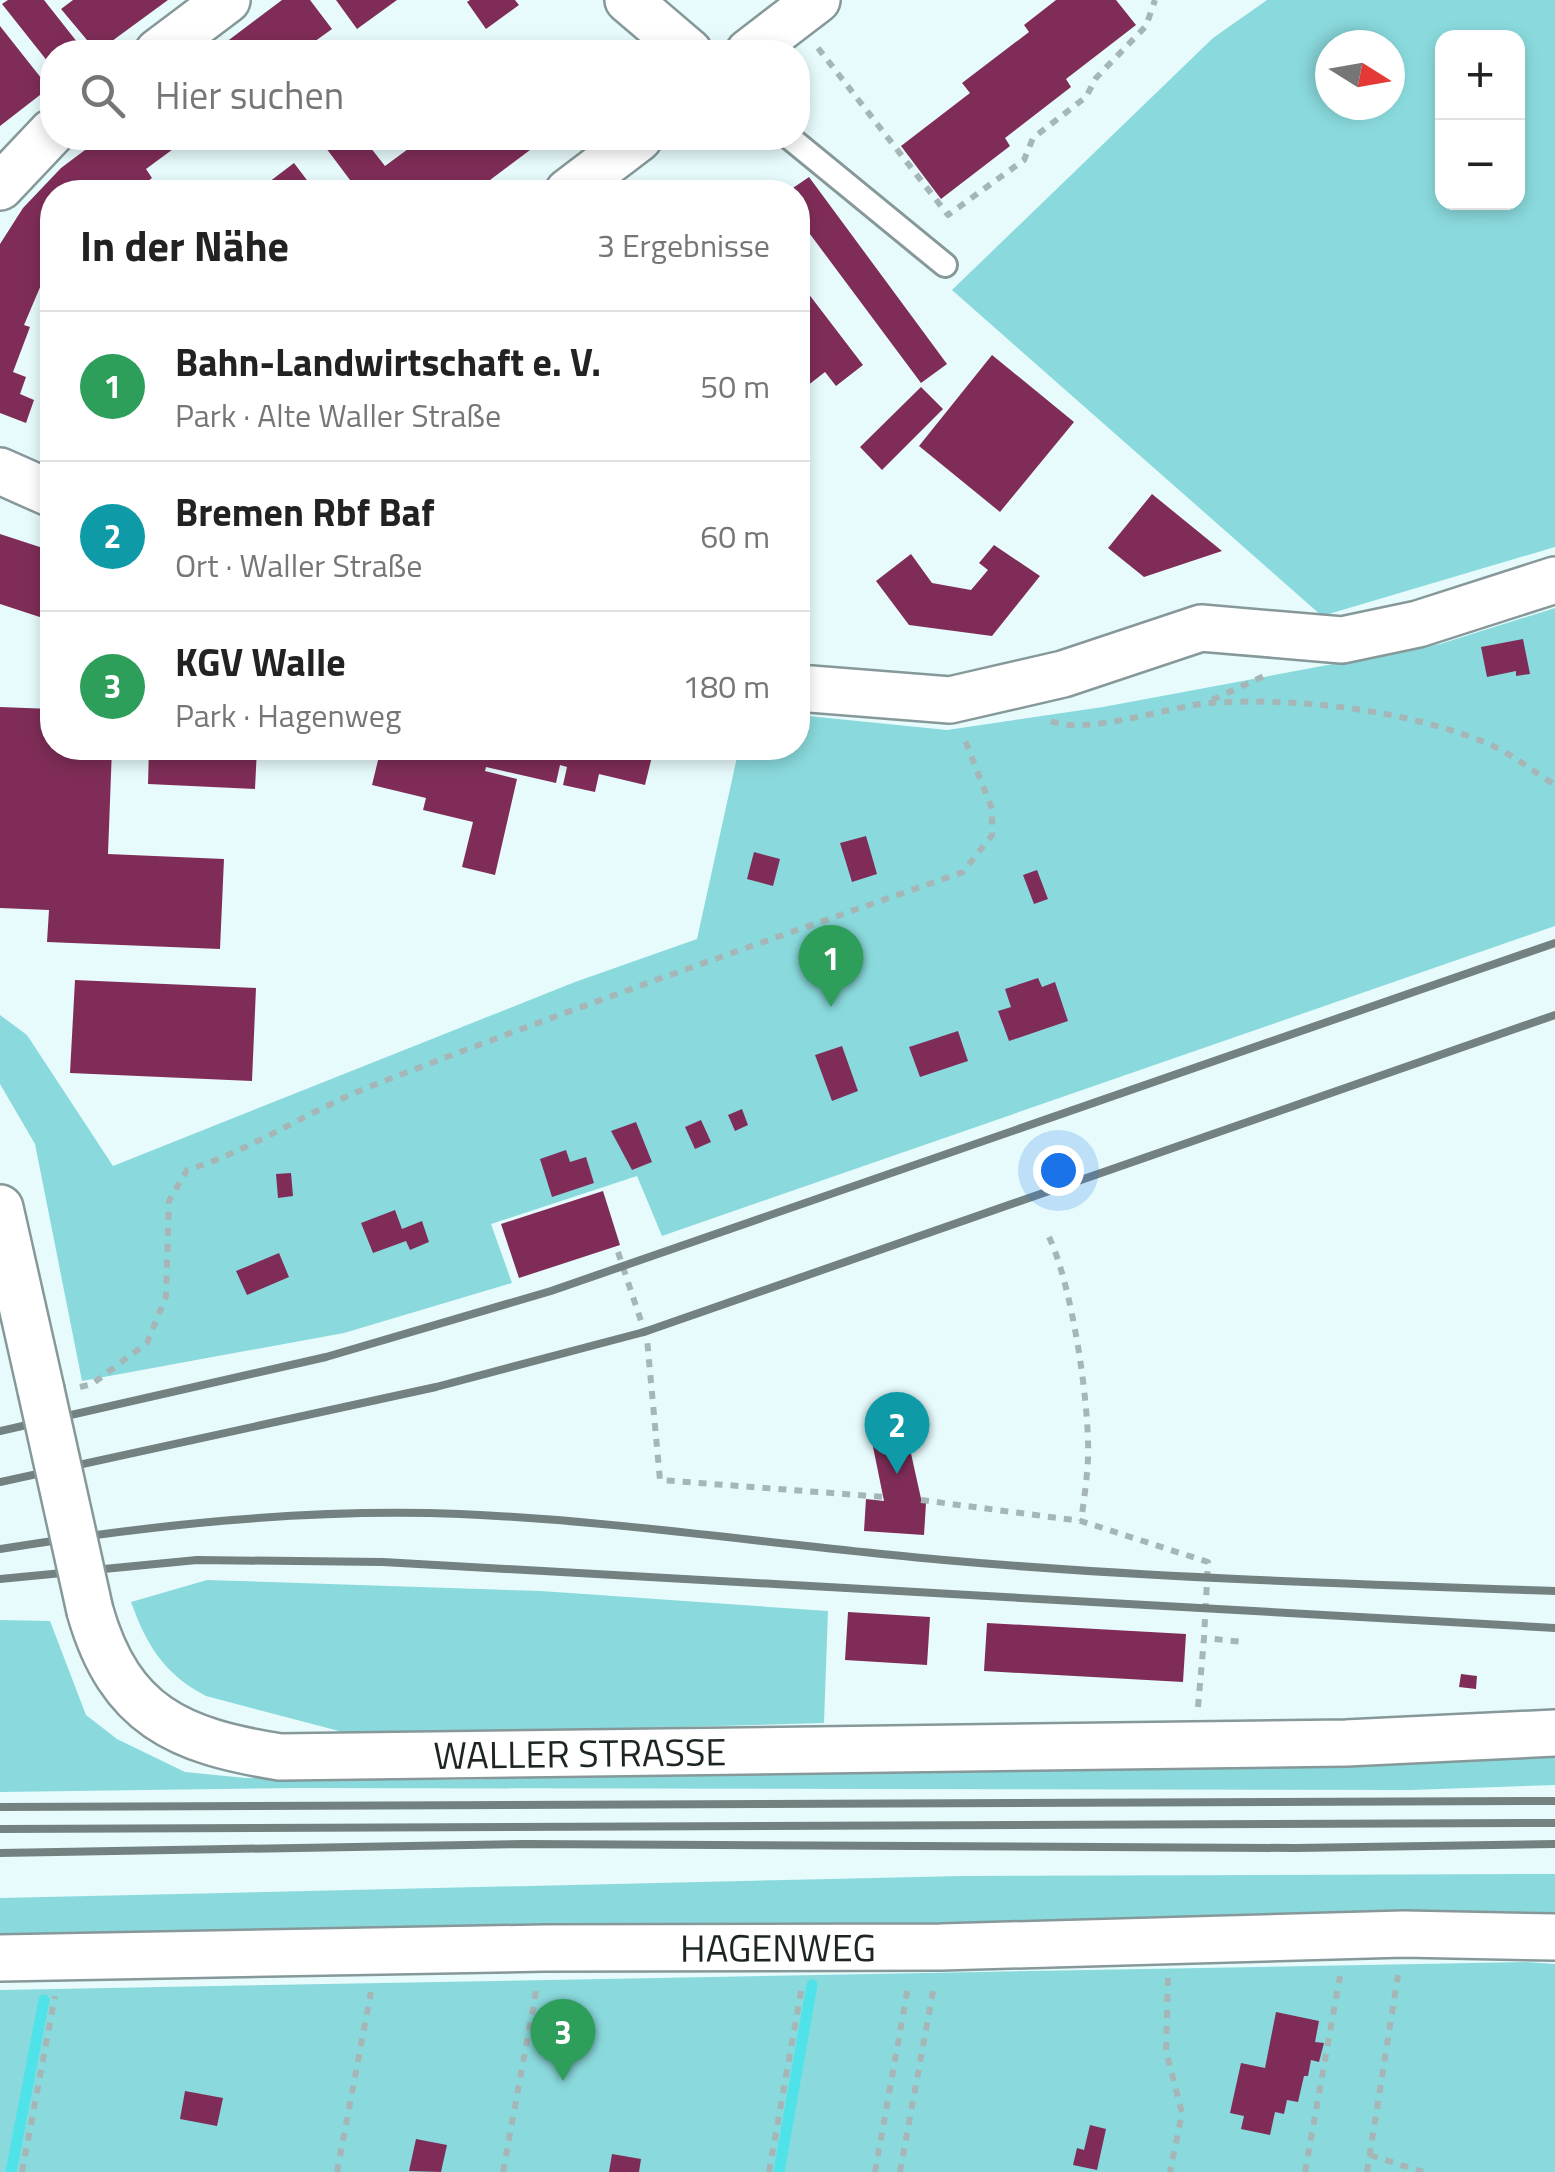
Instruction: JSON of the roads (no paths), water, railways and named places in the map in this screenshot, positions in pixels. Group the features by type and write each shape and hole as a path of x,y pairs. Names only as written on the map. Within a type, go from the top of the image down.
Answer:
{"street":[{"path":"174,40 227,0"},
{"path":"628,0 675,40"},
{"path":"766,40 806,9"},
{"path":"0,187 40,145"},
{"path":"584,180 623,150"},
{"path":"0,471 40,489"},
{"path":"810,689 968,696 1063,674 1200,628 1342,640 1418,624 1555,580"},
{"name":"WALLER STRASSE","path":"0,1208 57,1389 90,1612 102,1653 124,1689 155,1718 192,1738 280,1757 1346,1743 1555,1733"},
{"name":"HAGENWEG","path":"0,1958 544,1948 928,1947 1404,1934 1555,1937"}],"lane":[{"path":"805,150 944,264"}],"waterway":[{"path":"779,2172 812,1985"},
{"path":"11,2172 44,2000"}],"railway":[{"path":"0,1431 326,1357 551,1291 1555,943"},
{"path":"0,1482 436,1387 644,1332 1555,1015"},
{"path":"0,1549 229,1520 460,1514 581,1522 1020,1566 1250,1580 1555,1591"},
{"path":"0,1579 197,1560 383,1562 1555,1628"},
{"path":"0,1807 1555,1801"},
{"path":"0,1829 1555,1823"},
{"path":"0,1853 525,1844 1295,1848 1555,1844"}],"place":[{"name":"Bahn-Landwirtschaft e. V.","path":"831,1007"},
{"name":"Bremen Rbf Baf","path":"897,1474"},
{"name":"KGV Walle","path":"563,2081"}]}
